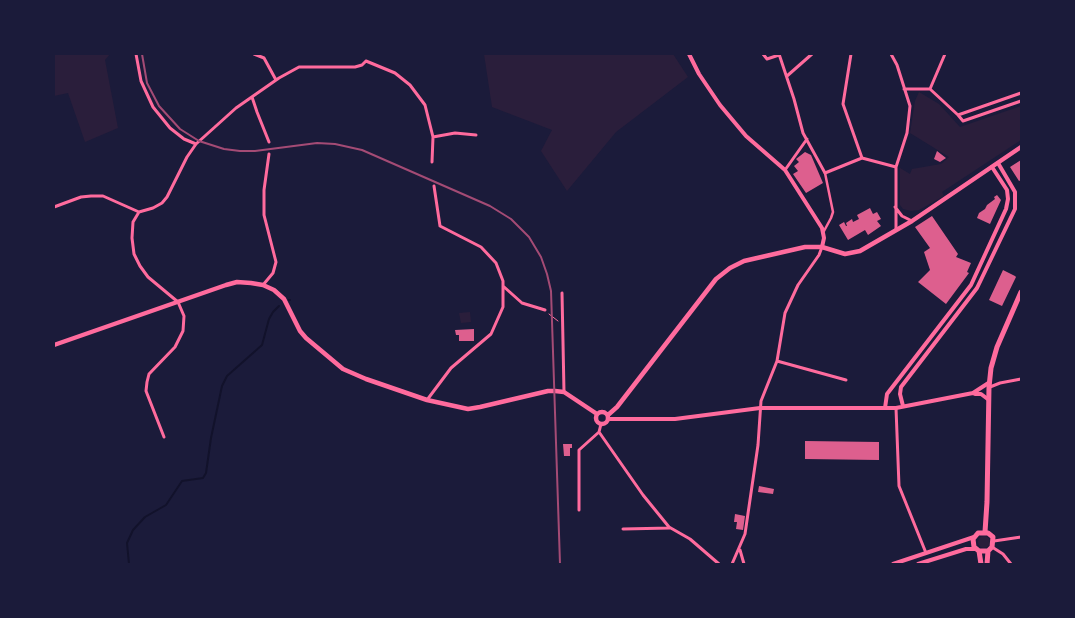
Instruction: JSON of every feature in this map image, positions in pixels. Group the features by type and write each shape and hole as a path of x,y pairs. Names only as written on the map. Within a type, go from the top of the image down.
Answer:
{"main road":[{"path":"597,414 596,420 601,424 606,422 716,279 730,268 744,261 805,247 822,247 838,253 850,254 860,251 896,232 1021,147"},
{"path":"54,345 236,282 263,285 274,290 284,299 300,331 332,361 354,374 427,400 461,408 474,408 548,391 564,392 597,414"},
{"path":"984,532 987,502 991,368 997,347 1021,292"},
{"path":"597,414 602,411 608,417"},
{"path":"981,564 978,550 973,542 976,535 984,532 991,535 993,544 988,551 987,564"},
{"path":"978,550 988,551"}],"street":[{"path":"136,54 141,81 153,107 170,128 184,139 196,144"},
{"path":"254,54 264,58 276,80"},
{"path":"54,207 81,197 103,196 139,212 153,208 168,197 187,157 196,144 229,114 252,97 299,67 355,67 366,61 367,54"},
{"path":"689,54 699,74 720,105 746,136 785,170 816,218 823,233 824,242 819,254 798,285 785,313 776,361 762,396 758,445 745,534 732,564"},
{"path":"763,54 767,59 779,55 803,133 825,174 833,212 823,233"},
{"path":"787,76 812,54"},
{"path":"851,54 843,104 862,158"},
{"path":"891,54 897,65 910,106 907,133 896,167 896,232"},
{"path":"930,89 945,54"},
{"path":"366,61 395,73 410,85 426,105 433,137 432,162"},
{"path":"904,89 930,89 963,122 1021,100"},
{"path":"958,115 1021,92"},
{"path":"252,97 269,142"},
{"path":"985,105 988,113"},
{"path":"433,137 455,133 476,135"},
{"path":"785,170 807,140"},
{"path":"263,285 273,273 276,262 264,215 264,190 269,154"},
{"path":"825,174 862,158 896,167"},
{"path":"904,406 900,394 901,387 977,288 1014,209 1015,192 998,162"},
{"path":"885,408 886,394 972,285 1006,209 1007,190 992,167"},
{"path":"427,400 451,368 491,334 503,307 503,281 496,263 481,247 440,226 434,186"},
{"path":"895,206 902,216 912,221"},
{"path":"139,212 133,222 134,254 148,277 178,302 184,316 183,331 175,348 149,374 147,382 146,391 164,437"},
{"path":"503,286 522,303 545,310"},
{"path":"562,293 564,392"},
{"path":"776,361 846,380"},
{"path":"608,417 675,419 760,408 896,408 973,393 989,385 1021,379"},
{"path":"973,393 981,394 989,400"},
{"path":"896,408 899,486 926,553"},
{"path":"601,424 600,432 643,495 670,528 690,539 719,564"},
{"path":"579,510 579,450 600,432"},
{"path":"623,529 670,528"},
{"path":"893,564 973,538 976,535"},
{"path":"993,544 1021,537"},
{"path":"993,544 1011,564"},
{"path":"739,549 744,564"},
{"path":"918,564 966,549 978,550"}],"path":[{"path":"545,310 563,325"}],"shaded area":[{"path":"54,54 110,54 105,60 118,128 85,142 68,93 54,96"},
{"path":"484,54 673,54 688,77 616,132 567,191 541,151 552,130 492,107"},
{"path":"919,92 939,104 960,127 1021,106 1021,140 942,192 944,196 919,210 911,211 903,209 900,205 900,168 910,174 912,169 941,164 949,157 910,133 915,101"},
{"path":"470,312 471,322 461,323 459,313"},
{"path":"986,536 989,537 989,547 982,548 979,547 978,540 979,537"}],"building":[{"path":"937,151 946,158 940,162 934,159"},
{"path":"805,152 811,155 823,183 806,193 793,174 798,171 794,166 799,162 796,159"},
{"path":"1021,160 1021,180 1019,181 1010,167"},
{"path":"997,195 1001,200 990,224 977,218 979,213"},
{"path":"870,208 873,214 877,212 881,219 877,221 881,226 868,235 865,230 848,240 839,225 844,222 847,226 846,223 852,219 853,222 859,219 857,215"},
{"path":"932,216 958,254 956,257 971,263 967,272 969,273 946,304 918,282 930,270 924,252 930,248 915,227"},
{"path":"1003,270 1016,277 1002,306 989,300"},
{"path":"474,329 474,341 459,341 459,335 456,335 455,330"},
{"path":"805,441 879,442 879,460 805,459"},
{"path":"563,444 572,444 570,456 564,456"},
{"path":"759,486 774,489 773,494 758,492"},
{"path":"735,514 745,516 743,530 736,529 737,522 734,522"}],"waterway":[{"path":"129,564 127,543 133,530 145,517 166,505 182,481 203,478 206,473 222,386 227,376 262,345 269,319 279,306"}],"railway":[{"path":"142,54 147,83 159,106 180,129 199,141 224,149 240,151 255,151 317,143 335,144 362,150 490,206 511,219 529,237 541,257 551,291 560,564"}]}
